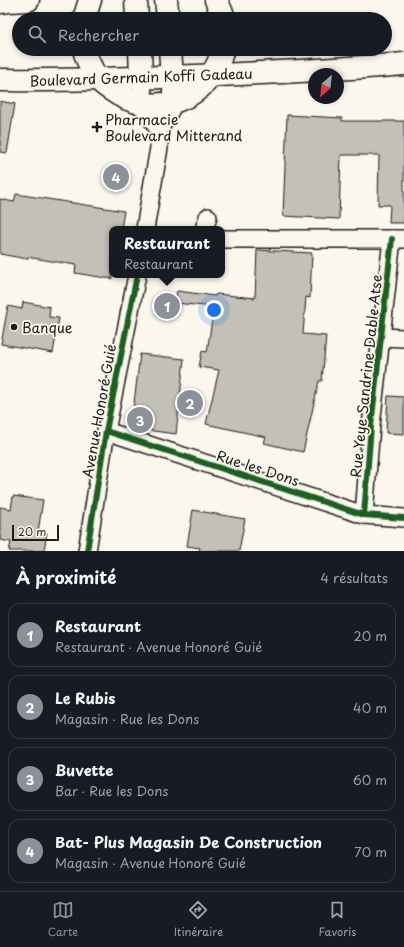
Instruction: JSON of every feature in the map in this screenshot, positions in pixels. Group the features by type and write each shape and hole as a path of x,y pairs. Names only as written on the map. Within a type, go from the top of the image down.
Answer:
{"main road":[{"path":"0,2 28,0"},
{"path":"86,12 90,0"},
{"path":"136,0 137,12"},
{"path":"166,0 167,12"},
{"path":"216,0 222,12"},
{"path":"87,56 98,79 117,95 131,101 144,104 171,103 185,98 197,91 212,75 221,56"},
{"path":"140,56 142,78"},
{"path":"170,56 172,77"},
{"name":"Boulevard Germain Koffi Gadeau","path":"0,80 39,81 172,77 350,69 404,64"}],"street":[{"path":"146,226 159,148 159,130 171,109 172,77"},
{"path":"142,78 145,109 159,130"},
{"path":"225,239 398,239"},
{"name":"Rue Yeye Sandrine Dable Atse","path":"364,516 371,426 381,337 398,239"},
{"name":"Avenue Honoré Guié","path":"87,551 106,431 136,278"},
{"path":"381,337 404,338"},
{"name":"Rue les Dons","path":"106,431 364,516 404,518"}],"building":[{"path":"0,101 15,104 7,153 0,152"},
{"path":"287,115 342,118 342,121 404,121 404,223 389,223 390,205 378,205 379,155 341,155 339,219 283,216"},
{"path":"16,194 124,211 122,226 109,226 109,278 112,279 75,273 76,265 0,254 0,199 14,202"},
{"path":"257,250 312,253 310,298 306,297 303,334 326,336 322,381 319,381 303,452 264,443 266,437 206,424 219,370 199,367 202,351 207,352 214,307 175,303 177,291 215,296 216,294 255,298"},
{"path":"23,302 50,307 49,317 59,318 53,353 1,344 8,306 22,309"},
{"path":"140,354 184,359 176,434 131,428"},
{"path":"388,396 404,397 404,434 386,433"},
{"path":"13,496 43,500 38,532 47,533 44,551 9,551 11,542 0,540 0,507 11,509"},
{"path":"193,510 245,519 239,551 199,551 200,548 187,546"}],"cycle path":[{"path":"364,515 371,426 392,239"},
{"path":"87,551 106,431 136,278"},
{"path":"106,431 364,515 404,518"}],"place":[{"name":"Pharmacie Boulevard Mitterand","path":"97,127"},
{"name":"Bat- Plus Magasin De Construction","path":"116,177"},
{"name":"Restaurant","path":"167,306"},
{"name":"Banque","path":"14,327"},
{"name":"Le Rubis","path":"190,403"},
{"name":"Buvette","path":"140,420"}]}
